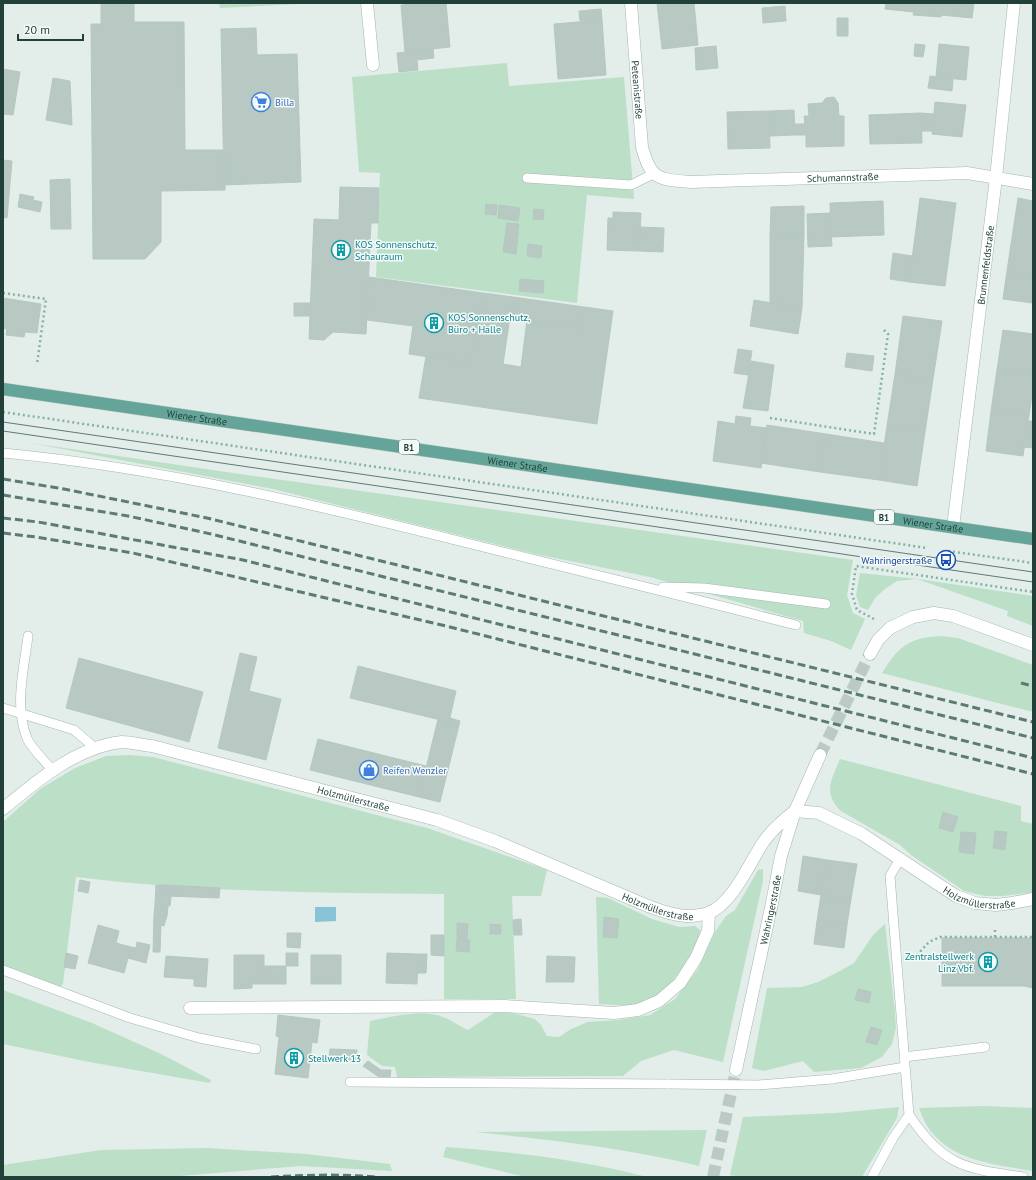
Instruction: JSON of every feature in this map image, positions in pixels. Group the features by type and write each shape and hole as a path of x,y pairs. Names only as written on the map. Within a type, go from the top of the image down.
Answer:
{"main road":[{"name":"Wiener Straße","path":"3,389 1033,539"}],"street":[{"path":"367,3 373,65"},
{"name":"Peteanistraße","path":"631,3 642,147 646,164 653,174"},
{"name":"Brunnenfeldstraße","path":"953,527 996,178 1014,3"},
{"name":"Schumannstraße","path":"653,174 665,180 690,182 967,173 1033,184"},
{"path":"870,654 878,640 890,628 913,616 934,613 953,616 1033,645"},
{"name":"Holzmüllerstraße","path":"3,809 52,770 94,747 122,742 152,746 437,820 495,841 648,906 672,914 691,916 709,913 725,902 764,841 780,822 794,811 819,813 862,834 956,896 975,903 996,905 1033,899"},
{"name":"Wahringerstraße","path":"736,1070 781,856 794,811 820,754"},
{"name":"Holzmüllerstraße","path":"190,1008 504,1006 614,1013 638,1010 659,1001 680,982 696,958 708,931 709,913"}],"lane":[{"path":"527,178 631,185 653,174"},
{"path":"3,453 97,464 238,489 316,506 796,624"},
{"path":"649,587 704,588 826,604"},
{"path":"28,636 21,688 20,714 27,740 52,770"},
{"path":"3,708 74,730 94,747"},
{"path":"900,859 890,876 909,1115 921,1132 938,1151 952,1161 981,1171 1023,1177"},
{"path":"3,970 130,1018 199,1038 256,1049"},
{"path":"904,1057 985,1047"},
{"path":"350,1082 758,1085 832,1079 905,1067"},
{"path":"872,1177 893,1138 909,1115"}],"path":[{"path":"3,293 46,299 37,364"},
{"path":"770,418 874,434 888,334 884,330"},
{"path":"3,412 927,548"},
{"path":"948,551 1033,563"},
{"path":"874,619 857,610 852,594 856,566 1033,592"},
{"path":"995,929 995,937"},
{"path":"896,956 916,956 929,942 940,937 1033,937"}],"green space":[{"path":"219,3 318,3 220,8"},
{"path":"507,63 509,86 624,77 634,199 587,195 577,303 376,277 380,173 359,172 352,77"},
{"path":"31,443 226,472 853,560 847,595 853,613 865,619 851,650 831,641 804,633 803,621 650,577 535,554 273,489"},
{"path":"860,573 918,579 1033,596 1033,626 1007,616 1008,611 917,579 897,581 875,598 868,610 860,607 856,595"},
{"path":"941,636 958,638 1033,665 1033,712 882,673 899,650 912,641"},
{"path":"130,755 153,757 427,828 547,870 541,896 512,896 516,999 444,999 444,894 214,889 76,877 63,984 55,993 3,975 3,822 40,789 75,768 106,756"},
{"path":"840,759 1021,806 1021,821 1033,824 1033,892 1004,896 985,896 964,891 911,855 900,845 841,811 835,804 830,792 832,779"},
{"path":"763,869 763,881 723,1062 674,1050 641,1061 623,1076 397,1077 395,1067 382,1066 367,1055 370,1021 407,1014 435,1014 468,1030 494,1013 509,1012 535,1019 541,1025 547,1036 559,1037 571,1029 588,1022 618,1020 650,1015 675,999 698,969 715,932 726,916 735,910 758,870"},
{"path":"596,897 608,898 652,919 679,927 695,926 700,930 696,944 688,960 668,986 660,992 645,1000 630,1005 599,1004"},
{"path":"885,924 896,1028 892,1044 882,1057 861,1068 814,1072 803,1061 764,1071 752,1068 767,988 802,987 818,982 840,971 854,963 873,935"},
{"path":"3,990 92,1023 161,1054 211,1080 210,1083 89,1062 3,1044"},
{"path":"984,1106 1033,1108 1033,1171 981,1161 950,1149 938,1139 927,1125 919,1108"},
{"path":"899,1107 897,1118 862,1177 740,1177 730,1175 743,1117 836,1113"},
{"path":"707,1130 699,1166 616,1149 475,1132"},
{"path":"446,1147 497,1151 572,1161 647,1177 525,1177 443,1157"},
{"path":"207,1148 306,1154 390,1164 392,1171 301,1166 167,1177 3,1177 3,1165 101,1150"}],"water":[{"path":"315,907 336,907 336,921 315,922"}],"building":[{"path":"101,3 134,3 134,22 184,22 185,150 224,150 225,190 161,191 161,242 145,259 93,259 91,24 101,24"},
{"path":"446,3 450,47 405,52 401,5"},
{"path":"657,3 694,3 698,45 662,49"},
{"path":"886,3 974,3 972,18 941,15 941,17 913,15 914,12 885,9"},
{"path":"785,6 786,21 763,23 762,8"},
{"path":"601,9 602,20 580,21 579,11"},
{"path":"837,18 848,18 848,36 837,36"},
{"path":"602,20 606,75 558,79 554,24"},
{"name":"Billa","path":"256,28 257,55 297,54 301,182 224,185 221,29"},
{"path":"915,44 925,45 923,57 914,56"},
{"path":"939,44 969,47 966,80 936,77"},
{"path":"716,46 718,68 696,70 695,48"},
{"path":"433,49 434,58 417,60 418,70 399,72 397,53"},
{"path":"3,69 20,72 13,115 3,114"},
{"path":"930,76 953,79 952,91 928,88"},
{"path":"53,78 70,81 72,125 46,120"},
{"path":"834,97 838,103 839,116 844,116 844,146 806,147 806,135 795,135 795,124 805,124 804,116 809,116 808,104 822,103 826,98"},
{"path":"935,102 966,105 962,137 932,134"},
{"path":"794,110 795,135 770,136 769,111"},
{"path":"769,111 770,148 728,149 727,112"},
{"path":"921,113 922,143 870,144 869,115"},
{"path":"921,113 934,114 932,131 921,131"},
{"path":"3,160 12,161 7,218 3,217"},
{"path":"70,179 71,229 51,229 50,180"},
{"name":"KOS Sonnenschutz, Schauraum","path":"340,187 379,188 378,223 371,223 366,334 333,332 324,340 309,339 314,219 339,220"},
{"path":"20,194 34,197 33,200 42,202 40,212 18,207"},
{"path":"920,198 956,203 945,286 909,282"},
{"path":"1018,198 1033,201 1033,275 1007,271"},
{"path":"883,201 884,235 831,237 830,203"},
{"path":"486,204 497,205 496,215 485,214"},
{"path":"499,205 520,208 518,221 498,218"},
{"path":"804,206 804,236 770,236 771,207"},
{"path":"534,209 544,210 543,220 533,219"},
{"path":"613,212 641,213 639,251 607,250 608,218 613,218"},
{"path":"830,213 832,246 808,247 807,214"},
{"path":"507,223 519,224 516,254 503,252"},
{"path":"640,227 664,228 663,252 639,251"},
{"path":"770,236 804,236 802,308 770,303"},
{"path":"528,244 542,246 541,258 527,256"},
{"path":"893,253 912,256 909,282 890,279"},
{"path":"1007,271 1033,275 1033,303 1003,299"},
{"name":"KOS Sonnenschutz, Büro + Halle","path":"369,277 483,293 470,363 409,354 413,326 367,320"},
{"path":"520,279 544,281 543,293 519,291"},
{"path":"483,293 513,297 503,364 521,367 527,320 581,328 584,307 613,311 597,424 419,398 426,356 470,363"},
{"path":"513,297 584,307 581,328 510,318"},
{"path":"3,298 41,304 37,333 25,332 24,337 6,335 7,329 3,328"},
{"path":"754,300 802,308 798,334 750,326"},
{"path":"294,303 310,303 310,316 294,316"},
{"path":"903,316 942,321 933,379 895,374"},
{"path":"1003,330 1033,334 1033,375 997,370"},
{"path":"738,349 752,351 748,375 734,373"},
{"path":"847,353 874,356 872,371 845,367"},
{"path":"751,361 774,365 768,411 743,408"},
{"path":"997,370 1033,375 1029,416 991,411"},
{"path":"895,374 933,379 925,432 887,426"},
{"path":"991,411 1029,416 1023,456 986,451"},
{"path":"736,416 751,418 750,426 767,428 761,468 713,461 718,421 735,424"},
{"path":"1028,421 1033,421 1033,448 1024,447"},
{"path":"767,425 826,434 820,472 761,463"},
{"path":"887,426 925,432 917,486 879,480"},
{"path":"826,434 884,443 879,480 820,472"},
{"path":"240,653 257,657 249,691 281,699 266,760 218,748"},
{"path":"79,658 203,692 189,742 66,708"},
{"path":"358,666 456,691 449,722 350,698"},
{"path":"450,718 460,721 440,802 419,797 438,719 449,722"},
{"path":"318,739 426,766 419,797 310,770"},
{"path":"943,812 958,817 953,832 939,828"},
{"path":"995,831 1007,832 1005,850 993,848"},
{"path":"961,832 976,833 974,854 959,852"},
{"path":"803,856 827,860 821,895 798,891"},
{"path":"827,860 857,864 851,899 821,895"},
{"path":"80,880 90,882 88,893 78,891"},
{"path":"156,885 167,885 167,896 171,896 170,906 155,905"},
{"path":"167,885 220,888 219,898 167,896"},
{"path":"821,895 851,899 847,925 817,921"},
{"path":"155,905 168,906 167,916 154,915"},
{"path":"154,915 167,916 164,926 161,925 160,952 153,952"},
{"path":"604,917 619,919 617,938 603,937"},
{"path":"521,919 522,935 514,935 513,920"},
{"path":"817,921 847,925 844,948 814,944"},
{"path":"457,923 468,924 467,939 457,939"},
{"path":"490,924 501,925 501,934 490,934"},
{"path":"98,925 119,931 116,943 131,947 124,973 88,963"},
{"path":"287,933 301,933 300,948 287,947"},
{"path":"431,935 444,935 444,956 431,955"},
{"name":"Zentralstellwerk Linz Vbf.","path":"942,938 1033,938 1033,988 1024,986 942,986"},
{"path":"457,939 470,940 469,952 456,951"},
{"path":"137,942 150,945 146,963 128,958 131,947 136,948"},
{"path":"66,953 78,956 75,969 64,967"},
{"path":"286,953 298,953 298,966 286,966"},
{"path":"387,953 418,954 417,984 386,983"},
{"path":"418,954 427,954 426,973 417,973"},
{"path":"234,955 264,955 264,984 252,984 252,988 234,989"},
{"path":"311,955 341,955 341,984 311,984"},
{"path":"166,956 208,959 206,987 194,986 194,979 164,977"},
{"path":"547,956 575,957 574,982 546,982"},
{"path":"263,966 286,966 286,984 264,984"},
{"path":"858,989 871,992 869,1003 855,1000"},
{"name":"Stellwerk 13","path":"278,1015 320,1020 317,1043 312,1042 308,1078 275,1074 279,1037 276,1036"},
{"path":"871,1027 882,1030 877,1045 866,1042"},
{"path":"330,1049 357,1050 357,1060 329,1060"},
{"path":"368,1061 381,1070 391,1070 390,1077 379,1077 363,1066"}],"tunnel":[{"path":"820,755 870,654"},
{"path":"713,1177 736,1070"}],"tram line":[{"path":"3,422 1033,572"},
{"path":"3,431 1033,582"}],"railway":[{"path":"3,479 64,489 207,518 1033,722"},
{"path":"3,495 128,516 211,534 1033,738"},
{"path":"3,518 38,522 243,560 1033,758"},
{"path":"3,533 133,553 446,626 1033,774"},
{"path":"1021,683 1033,686"},
{"path":"271,1177 324,1175 376,1177"}],"place":[{"name":"Billa","path":"261,102"},
{"name":"KOS Sonnenschutz, Schauraum","path":"341,250"},
{"name":"KOS Sonnenschutz, Büro + Halle","path":"434,323"},
{"name":"Wahringerstraße","path":"946,560"},
{"name":"Reifen Wenzler","path":"369,770"},
{"name":"Zentralstellwerk Linz Vbf.","path":"988,962"},
{"name":"Stellwerk 13","path":"294,1058"}]}
